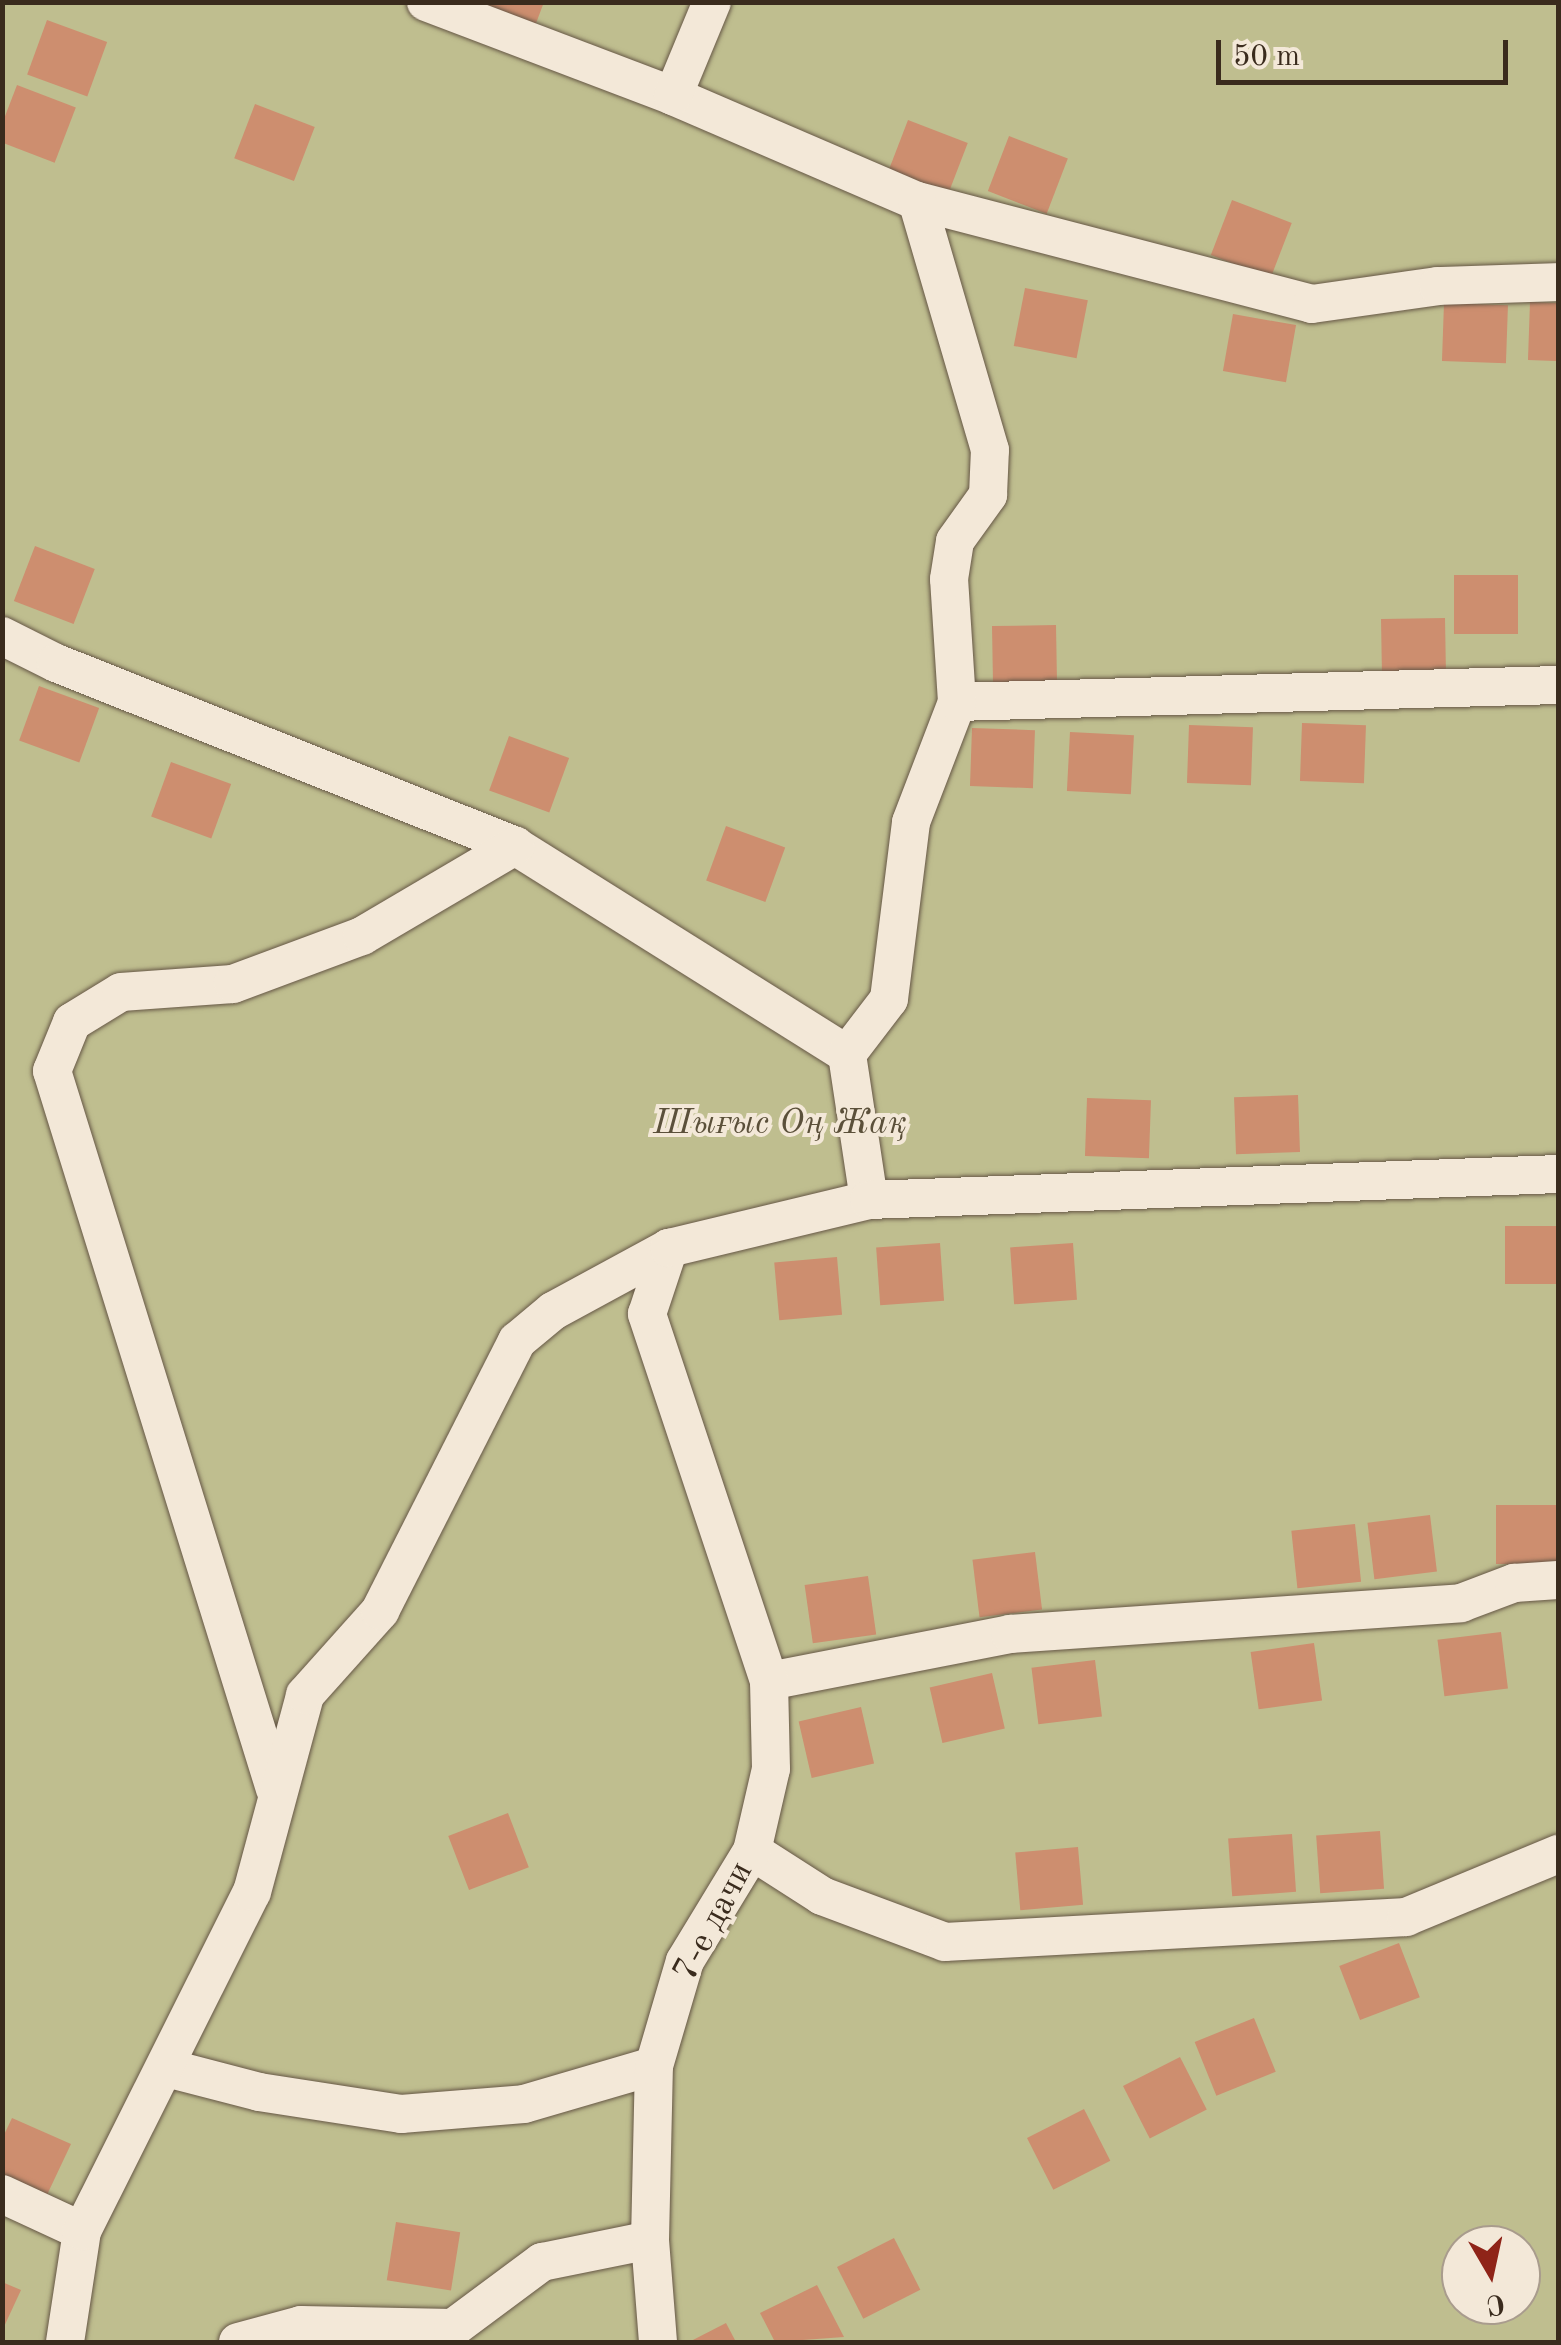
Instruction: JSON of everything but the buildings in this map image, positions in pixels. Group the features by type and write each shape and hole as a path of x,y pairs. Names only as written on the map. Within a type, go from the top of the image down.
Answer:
{"lane":[{"path":"426,2 673,96 916,201 1312,304 1438,286 1558,282"},
{"path":"673,96 712,2"},
{"path":"869,1200 848,1054 889,1000 910,822 958,702 949,579 955,542 988,495 990,450 916,201"},
{"path":"2,636 56,664 516,846 848,1054"},
{"path":"958,702 1558,685"},
{"path":"275,1789 52,1071 72,1022 121,992 233,984 362,936 516,846"},
{"path":"65,2342 82,2230 167,2068 252,1892 275,1789 306,1696 380,1612 517,1341 552,1310 668,1248 869,1200 1558,1174"},
{"name":"7-е дачи","path":"658,2342 650,2240 654,2066 685,1961 752,1851 770,1769 769,1681 646,1314 668,1248"},
{"path":"769,1681 1010,1634 1461,1603 1514,1583 1558,1580"},
{"path":"752,1851 822,1896 945,1942 1406,1917 1558,1854"},
{"path":"167,2068 259,2092 402,2114 524,2104 654,2066"},
{"path":"2,2194 82,2230"},
{"path":"238,2342 301,2325 453,2328 542,2262 650,2240"}],"green space":[{"name":"Шығыс Оң Жақ","path":"3,3 1558,3 1558,2342 3,2342"}]}
